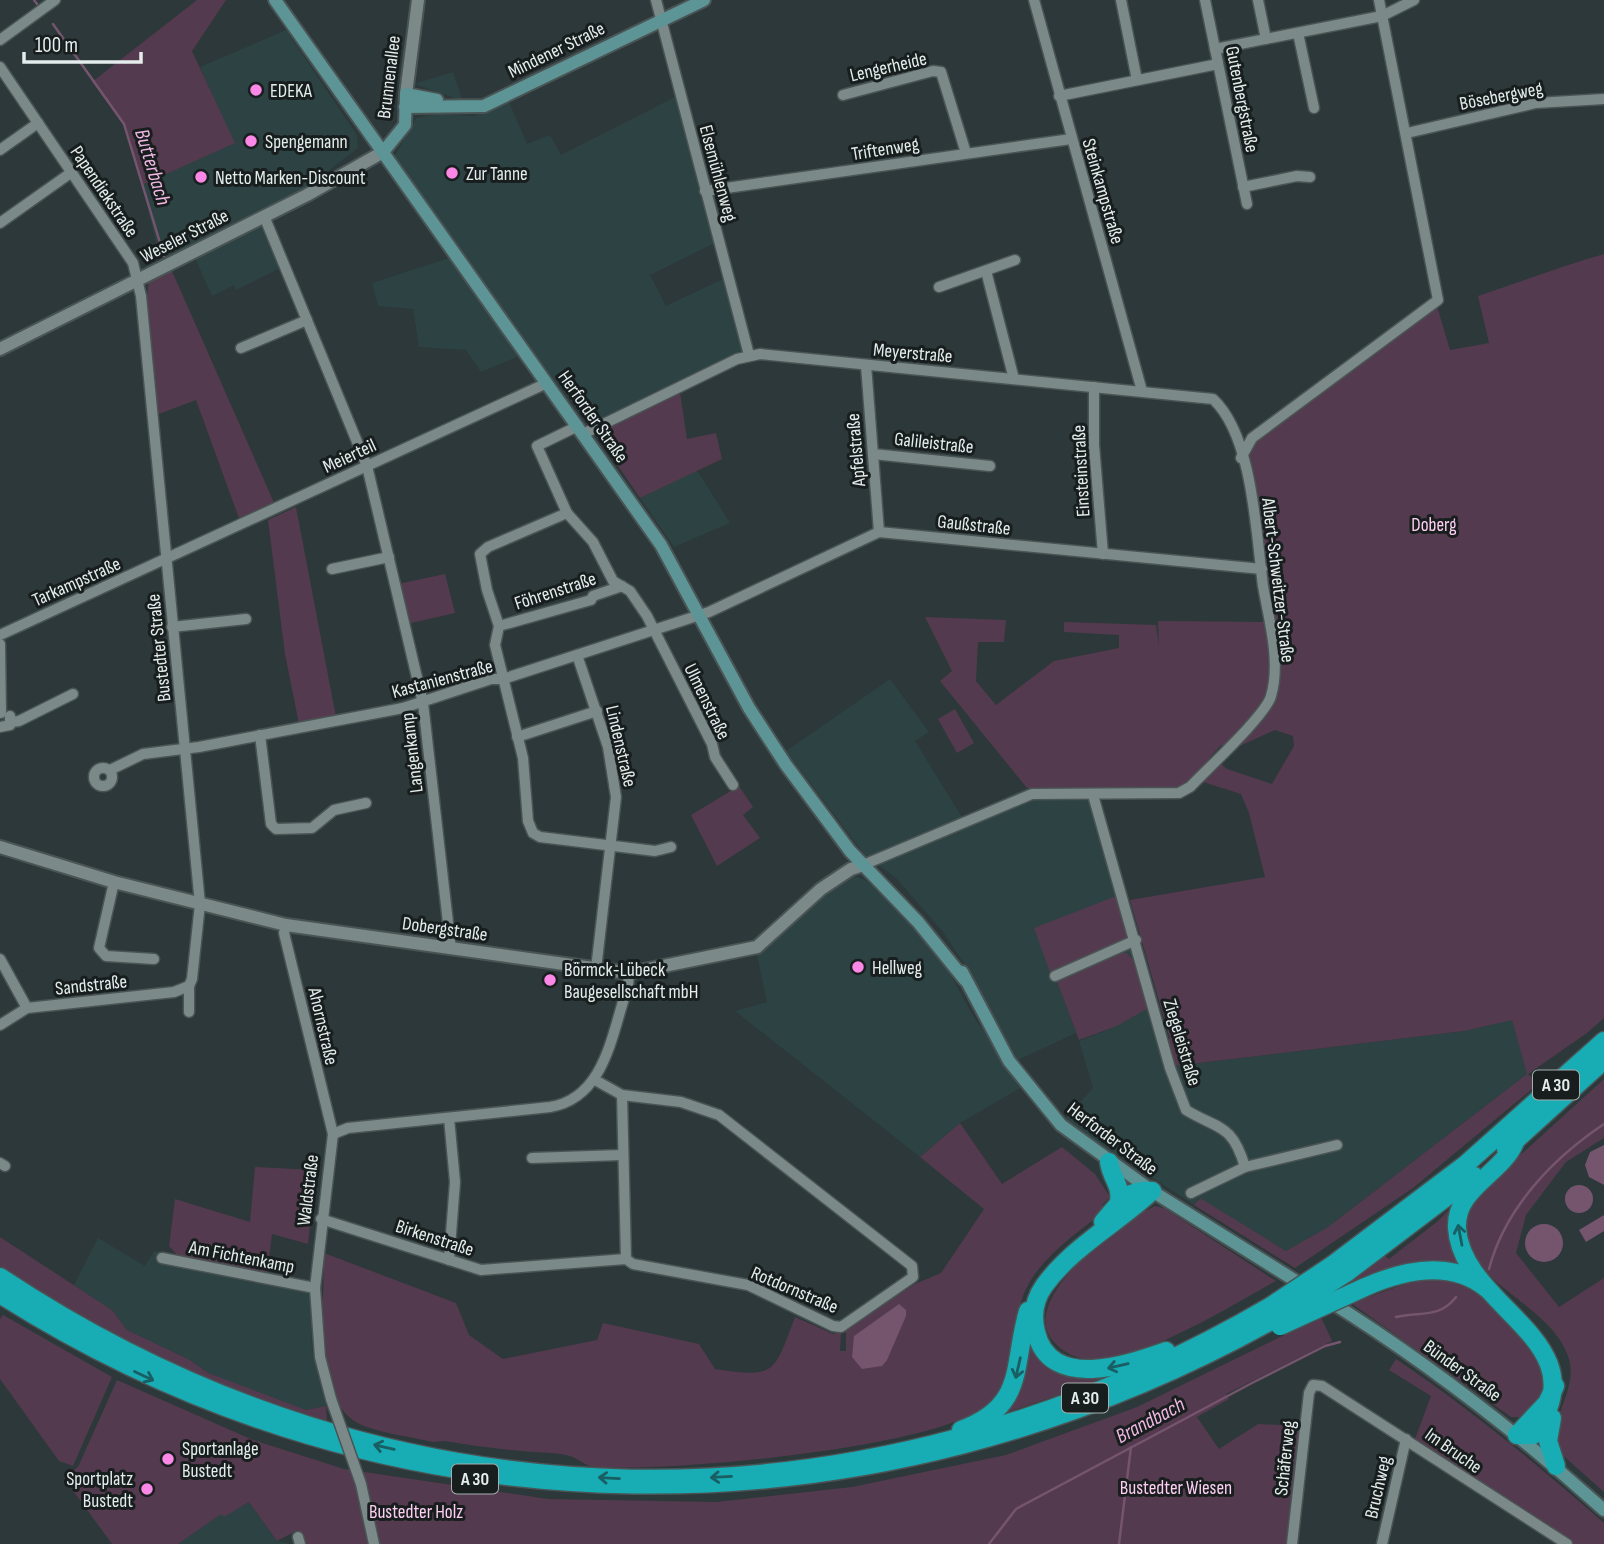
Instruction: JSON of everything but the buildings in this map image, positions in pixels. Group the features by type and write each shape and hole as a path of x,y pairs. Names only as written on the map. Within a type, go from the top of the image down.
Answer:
{"highway":[{"name":"A 30","path":"1340,1269 1465,1165 1604,1041"},
{"name":"A 30","path":"0,1294 106,1358 168,1388 241,1418 374,1460 508,1484 629,1493 769,1488 906,1467 984,1447 1066,1420 1136,1392 1225,1348 1444,1201 1515,1142 1604,1060"},
{"path":"1515,1142 1509,1156 1467,1197 1459,1212 1457,1227 1464,1250 1479,1274 1553,1343 1563,1360 1564,1385 1552,1418 1548,1441 1556,1466"},
{"path":"1109,1162 1110,1173 1119,1184 1119,1203"},
{"path":"886,1456 900,1447 969,1427 999,1408 1015,1383 1026,1317 1039,1284 1119,1203 1138,1189 1152,1191"},
{"path":"1152,1191 1069,1258 1041,1289 1034,1319 1037,1335 1050,1356 1076,1368 1104,1370 1178,1346 1259,1305 1276,1316 1400,1275 1434,1270 1474,1281 1501,1301 1548,1348 1558,1377 1547,1403 1517,1435"},
{"name":"A 30","path":"0,1277 50,1310 112,1345 247,1406 316,1429 449,1461 572,1476 677,1479 796,1471 886,1456 968,1437 1061,1407 1130,1379 1218,1337 1276,1316"},
{"path":"1517,1435 1533,1435 1552,1418"}],"main road":[{"name":"Herforder Straße","path":"275,0 662,545 771,744 863,865 918,922 965,980 1009,1061 1046,1109 1061,1125 1109,1162 1289,1276"},
{"name":"Mindener Straße","path":"405,101 461,108 484,106 704,0"},
{"name":"Brunnenallee","path":"383,152 405,125 405,101"},
{"name":"Bünder Straße","path":"1289,1276 1428,1368 1556,1466 1604,1510"}],"street":[{"path":"0,40 55,0"},
{"name":"Brunnenallee","path":"405,101 418,0"},
{"name":"Elsemühlenweg","path":"656,0 749,355"},
{"name":"Steinkampstraße","path":"1034,0 1142,391"},
{"path":"1121,0 1137,80"},
{"name":"Gutenbergstraße","path":"1205,0 1247,204"},
{"path":"1258,0 1266,39"},
{"path":"1241,458 1252,438 1438,300 1379,0"},
{"path":"1215,49 1382,16 1414,0"},
{"path":"1298,33 1314,108"},
{"path":"1059,96 1218,64"},
{"name":"Papendiekstraße","path":"0,67 133,263 137,280"},
{"name":"Lengerheide","path":"843,95 933,71 942,72 966,153"},
{"name":"Bösebergweg","path":"1407,133 1535,103 1604,99"},
{"path":"0,149 38,123"},
{"name":"Triftenweg","path":"705,191 1071,139"},
{"name":"Weseler Straße","path":"0,349 264,216 383,152"},
{"path":"0,223 72,172"},
{"path":"1243,187 1297,176 1310,177"},
{"name":"Langenkamp","path":"264,216 367,466 423,703 451,949"},
{"path":"939,287 1015,260"},
{"path":"986,271 1014,379"},
{"name":"Bustedter Straße","path":"137,280 153,409 153,442 200,904 189,986 189,1012"},
{"path":"241,348 307,320"},
{"path":"581,430 749,355"},
{"name":"Meyerstraße","path":"749,355 1213,399 1221,406 1235,436 1241,458"},
{"name":"Apfelstraße","path":"866,365 879,532"},
{"name":"Meierteil","path":"166,559 547,383"},
{"name":"Einsteinstraße","path":"1094,387 1094,445 1102,554"},
{"name":"Föhrenstraße","path":"581,430 537,446 567,513 593,542 613,581 630,591 647,616 653,631"},
{"path":"1235,436 1252,438"},
{"name":"Galileistraße","path":"873,454 990,466"},
{"name":"Albert-Schweitzer-Straße","path":"863,865 1032,794 1172,795 1184,791 1266,708 1273,690 1274,655 1258,521 1241,458"},
{"name":"Föhrenstraße","path":"567,513 488,547 480,554 487,590 499,626 495,645 517,737 526,784 528,821 533,833 611,846"},
{"path":"701,615 879,532"},
{"name":"Gaußstraße","path":"879,532 1262,569"},
{"path":"332,569 388,557"},
{"name":"Tarkampstraße","path":"0,635 166,559"},
{"name":"Föhrenstraße","path":"499,626 592,600 593,596 622,586"},
{"name":"Kastanienstraße","path":"110,771 143,754 186,749 423,703 491,679 503,679 701,615"},
{"path":"172,626 246,619"},
{"name":"Ulmenstraße","path":"653,631 733,785"},
{"path":"0,644 1,713 10,715 11,722 6,728 0,727"},
{"name":"Lindenstraße","path":"577,655 597,711 614,776 616,797 596,969"},
{"path":"11,722 19,722 73,694"},
{"path":"517,737 597,711"},
{"path":"260,735 271,824 276,829 313,828 334,810 366,803"},
{"name":"Ziegeleistraße","path":"1093,796 1136,940 1170,1068 1186,1110 1223,1128 1230,1135 1245,1167"},
{"path":"611,846 655,851 671,848"},
{"name":"Dobergstraße","path":"0,847 114,881 286,925 629,973 757,947 821,889 851,869 863,865"},
{"path":"114,881 99,948 106,956 154,959"},
{"name":"Ahornstraße","path":"286,925 284,933 333,1134"},
{"path":"1055,976 1136,940"},
{"path":"0,959 27,1008"},
{"path":"595,1080 628,986 629,973"},
{"name":"Sandstraße","path":"0,1025 27,1008 174,992 189,986"},
{"name":"Waldstraße","path":"374,1544 361,1484 331,1399 320,1357 315,1288 333,1134 348,1128 562,1105 580,1097 595,1080"},
{"name":"Rotdornstraße","path":"595,1080 622,1095 681,1102 719,1115 912,1266 914,1272 909,1282 841,1327 833,1326 748,1285 633,1264 626,1259"},
{"path":"622,1095 621,1156 626,1259"},
{"path":"449,1118 455,1182 449,1260"},
{"path":"1191,1193 1245,1167 1338,1145"},
{"path":"532,1158 621,1156"},
{"name":"Birkenstraße","path":"321,1219 481,1270 626,1259"},
{"name":"Am Fichtenkamp","path":"162,1258 315,1288"},
{"name":"Schäferweg","path":"1292,1544 1309,1392 1313,1385 1322,1386"},
{"name":"Im Bruche","path":"1322,1386 1567,1544"},
{"name":"Bruchweg","path":"1382,1544 1406,1439"}],"shaded area":[{"path":"286,30 357,135 358,148 298,194 161,263 142,185 234,143 200,67"},
{"path":"453,72 463,101 414,84"},
{"path":"677,96 715,243 650,275 666,306 725,278 745,355 678,384 680,392 598,431 597,435 532,351 393,159 416,118 438,114 474,116 509,102 527,144 550,135 561,155"},
{"path":"259,226 264,229 280,268 236,290 234,285 212,296 195,258"},
{"path":"452,257 519,356 481,372 466,350 419,347 413,309 378,306 372,283"},
{"path":"697,470 730,523 674,547 640,498"},
{"path":"890,679 929,732 915,741 962,817 1027,788 1034,798 1098,798 1175,1066 1464,1031 1512,1019 1527,1074 1328,1227 1286,1251 1199,1198 1194,1205 1064,1120 1093,1088 1079,1041 1117,1026 1141,982 1133,960 1127,953 1056,978 1076,1033 1018,1060 969,971 943,932 897,879 864,854 786,751"},
{"path":"855,876 867,881 919,932 948,970 972,1014 1022,1087 960,1123 920,1157 735,1011 767,1002 756,951 811,903"},
{"path":"1604,1145 1604,1185 1589,1177 1585,1165 1590,1152"},
{"path":"1579,1185 1589,1189 1593,1199 1589,1209 1579,1213 1569,1209 1565,1199 1569,1189"},
{"path":"1604,1215 1604,1231 1586,1242 1579,1230"},
{"path":"1544,1224 1558,1229 1563,1243 1558,1257 1544,1262 1530,1257 1525,1243 1530,1229"},
{"path":"98,1238 145,1266 154,1251 303,1280 310,1291 312,1350 326,1406 306,1410 247,1390 208,1373 190,1360 127,1330 112,1310 74,1285"},
{"path":"899,1304 906,1310 906,1316 887,1360 882,1366 862,1369 852,1357 854,1336"},
{"path":"249,1502 277,1541 290,1544 178,1544 221,1513 224,1517"}],"green space":[{"path":"197,0 226,0 192,51 235,143 142,185 124,123 92,82"},
{"name":"Doberg","path":"1604,254 1604,1018 1528,1074 1538,1084 1413,1188 1295,1268 1194,1205 1200,1198 1286,1251 1328,1227 1527,1074 1512,1020 1464,1031 1174,1066 1168,1040 1170,1039 1130,900 1265,877 1249,813 1241,794 1203,782 1219,762 1227,769 1272,784 1294,746 1293,736 1275,730 1229,751 1221,745 1186,785 1172,792 1027,788 940,681 952,671 925,617 1006,620 1004,642 978,642 976,681 996,705 1054,661 1119,648 1119,635 1064,632 1064,622 1156,625 1159,646 1158,621 1271,622 1247,458 1256,442 1437,306 1450,350 1489,343 1478,296"},
{"path":"172,271 275,505 240,521 196,400 156,415 146,304 149,281"},
{"path":"680,392 687,439 716,433 722,459 640,498 597,435 598,432"},
{"path":"296,507 336,717 299,724 285,654 268,520"},
{"path":"445,574 455,613 407,624 398,584"},
{"path":"955,709 974,743 957,753 938,719"},
{"path":"739,786 753,807 743,815 760,838 717,866 691,815"},
{"path":"1119,895 1127,927 1127,940 1051,975 1034,928"},
{"path":"1117,953 1127,953 1133,960 1148,1008 1117,1026 1079,1040 1056,979"},
{"path":"1604,1079 1604,1138 1566,1162 1526,1215 1516,1253 1559,1307 1604,1278 1604,1492 1558,1451 1556,1429 1569,1384 1568,1356 1556,1335 1539,1316 1481,1267 1470,1248 1466,1225 1473,1198"},
{"path":"960,1123 1002,1184 1062,1147 1095,1174 1110,1197 1102,1205 1107,1209 1051,1256 1032,1278 1020,1304 1011,1363 1002,1390 993,1401 965,1418 921,1432 803,1454 630,1468 594,1467 565,1455 433,1442 390,1433 364,1426 350,1418 339,1405 326,1371 323,1352 319,1299 323,1299 324,1253 456,1303 469,1335 503,1359 597,1340 603,1323 699,1344 715,1369 751,1373 770,1367 777,1360 795,1317 833,1334 841,1332 840,1351 846,1351 846,1328 915,1284 941,1273 984,1209 920,1157"},
{"path":"255,1167 316,1170 308,1244 272,1234 267,1274 178,1256 169,1246 175,1199 250,1222"},
{"path":"1463,1196 1468,1265 1456,1270 1345,1291 1340,1288 1385,1256 1389,1259 1438,1221"},
{"path":"1155,1206 1164,1208 1276,1281 1185,1330 1134,1352 1111,1358 1090,1359 1065,1352 1053,1341 1046,1326 1047,1309 1055,1292 1099,1243 1130,1219"},
{"path":"0,1237 112,1310 127,1330 190,1360 208,1373 306,1410 326,1406 327,1422 201,1377 98,1327 0,1266"},
{"path":"1420,1279 1446,1280 1468,1288 1490,1303 1541,1354 1547,1395 1525,1417 1511,1417 1351,1303"},
{"path":"3,1315 112,1377 73,1466 59,1461 0,1379 0,1319"},
{"path":"1321,1317 1332,1341 1226,1394 1229,1399 1197,1417 1219,1449 1258,1424 1302,1426 1292,1544 304,1544 298,1530 277,1541 249,1502 224,1517 221,1514 178,1544 112,1544 63,1477 78,1467 117,1380 253,1440 344,1469 548,1499 716,1502 852,1487 1006,1455 1137,1407"},
{"path":"1029,1319 1047,1357 1144,1366 999,1415"},
{"path":"1396,1359 1503,1438 1604,1523 1604,1544 1571,1544 1415,1439 1431,1396 1389,1370"}],"waterway":[{"name":"Butterbach","path":"34,0 37,4"},
{"name":"Butterbach","path":"53,24 124,124 164,256"},
{"name":"Brandbach","path":"1489,1269 1507,1225 1533,1186 1567,1152 1604,1124"},
{"name":"Brandbach","path":"1396,1317 1443,1309 1456,1297"},
{"name":"Brandbach","path":"989,1544 1016,1509 1252,1383 1325,1346 1340,1342"},
{"path":"1119,1544 1131,1447"}],"place":[{"name":"EDEKA","path":"256,90"},
{"name":"Spengemann","path":"251,141"},
{"name":"Zur Tanne","path":"452,173"},
{"name":"Netto Marken-Discount","path":"201,177"},
{"name":"Hellweg","path":"858,967"},
{"name":"Börmck-Lübeck Baugesellschaft mbH","path":"550,980"},
{"name":"Sportanlage Bustedt","path":"168,1459"},
{"name":"Sportplatz Bustedt","path":"147,1489"}],"park label":[{"name":"Bustedter Wiesen","path":"1176,1487"},
{"name":"Bustedter Holz","path":"416,1511"}]}
